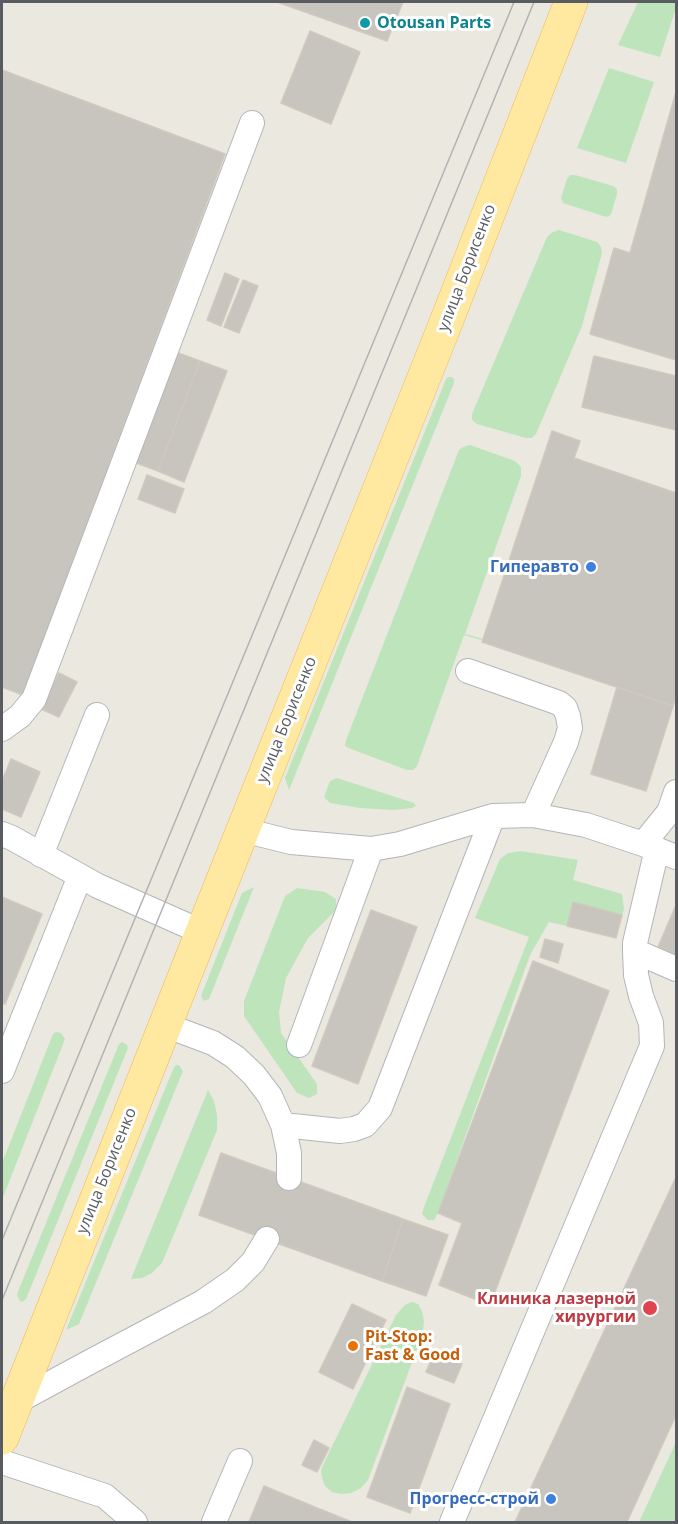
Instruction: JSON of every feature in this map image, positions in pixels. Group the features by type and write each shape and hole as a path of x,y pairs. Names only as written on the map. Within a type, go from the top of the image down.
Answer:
{"main road":[{"name":"улица Борисенко","path":"2,1438 443,330 571,2"}],"lane":[{"path":"2,729 20,716 34,699 252,123"},
{"path":"468,671 559,703 565,708 570,728 566,742 533,816"},
{"path":"41,855 97,715"},
{"path":"452,1522 652,1046 651,1023 640,996 636,975 635,943 676,792"},
{"path":"243,830 291,842 371,849 400,844 494,816 533,816 586,825 659,850"},
{"path":"283,1125 340,1131 354,1129 365,1125 380,1108 494,816"},
{"path":"2,834 98,886 202,932"},
{"path":"299,1045 371,849"},
{"path":"2,1071 80,876"},
{"path":"635,951 676,969"},
{"path":"165,1025 213,1043 235,1057 254,1075 270,1096 283,1125 289,1153 289,1178"},
{"path":"16,1402 203,1302 235,1280 253,1262 267,1239"},
{"path":"214,1522 240,1461"},
{"path":"2,1462 105,1496 135,1522"}],"green space":[{"path":"638,2 676,2 660,57 618,45"},
{"path":"609,68 654,82 626,163 577,148"},
{"path":"570,175 617,189 611,214 608,217 563,203 561,198"},
{"path":"559,230 597,242 601,247 602,253 582,326 536,434 532,438 477,424 472,420 472,414 547,237"},
{"path":"448,377 454,379 454,383 289,790 285,778"},
{"path":"470,445 515,461 521,467 521,476 465,634 676,691 676,696 464,635 417,766 413,770 407,770 351,749 345,746 346,740 459,450"},
{"path":"337,778 414,803 416,806 394,810 330,803 324,797 330,781"},
{"path":"521,851 578,860 573,880 622,894 624,909 622,915 573,903 567,926 549,922 530,955 438,1213 434,1220 428,1220 422,1214 424,1207 529,937 475,918 500,859 508,853"},
{"path":"254,887 209,999 204,1001 201,996 242,893"},
{"path":"297,888 325,892 336,899 336,910 308,938 286,978 279,1012 281,1033 317,1084 317,1094 309,1098 297,1093 244,1016 244,1001 285,896"},
{"path":"61,1033 65,1039 2,1200 2,1163 53,1034"},
{"path":"122,1042 128,1048 26,1299 22,1302 17,1294 119,1044"},
{"path":"179,1065 183,1071 79,1324 66,1330 174,1067"},
{"path":"208,1090 214,1101 217,1130 162,1263 152,1273 142,1278 131,1279"},
{"path":"412,1302 418,1304 422,1311 423,1333 368,1480 361,1488 351,1493 332,1492 325,1486 322,1478 323,1465 396,1315 405,1305"},
{"path":"676,1442 676,1522 639,1522"}],"building":[{"name":"Otousan Parts","path":"277,2 403,2 387,41"},
{"path":"310,31 360,52 331,124 281,103"},
{"path":"2,70 225,154 23,695 2,687"},
{"path":"676,92 676,360 590,334 614,248 630,253"},
{"path":"225,273 239,279 221,326 207,320"},
{"path":"243,280 258,286 239,333 224,327"},
{"path":"173,351 200,361 158,471 131,461"},
{"path":"594,356 676,376 676,430 582,407"},
{"path":"200,361 227,371 184,482 158,471"},
{"name":"Гиперавто","path":"552,431 580,441 574,458 676,493 676,694 673,706 482,642"},
{"path":"147,475 184,489 175,513 138,499"},
{"path":"59,673 77,682 59,717 41,709"},
{"path":"617,687 673,706 646,791 591,774"},
{"path":"11,759 40,772 21,817 2,809 2,781"},
{"path":"2,897 42,914 5,1004 2,1003"},
{"path":"573,902 622,915 616,938 567,926"},
{"path":"676,905 676,955 658,947"},
{"path":"371,910 417,927 358,1084 312,1066"},
{"path":"545,939 563,944 558,963 540,957"},
{"path":"533,961 609,991 490,1305 439,1285 462,1223 438,1213"},
{"path":"221,1153 403,1219 382,1281 199,1215"},
{"path":"676,1177 676,1415 627,1522 515,1522"},
{"path":"403,1219 448,1235 426,1296 382,1281"},
{"name":"Pit-Stop: Fast & Good","path":"352,1304 386,1320 353,1389 319,1372"},
{"path":"434,1353 462,1364 454,1383 426,1372"},
{"path":"407,1387 450,1404 410,1513 367,1497"},
{"path":"314,1440 329,1448 317,1472 302,1465"},
{"path":"264,1486 317,1508 352,1522 249,1522"}],"tram line":[{"path":"2,1240 514,2"},
{"path":"2,1300 534,2"}],"place":[{"name":"Otousan Parts","path":"365,23"},
{"name":"Гиперавто","path":"591,567"},
{"name":"Клиника лазерной хирургии","path":"650,1308"},
{"name":"Pit-Stop: Fast & Good","path":"353,1346"},
{"name":"Прогресс-строй","path":"551,1499"}]}
